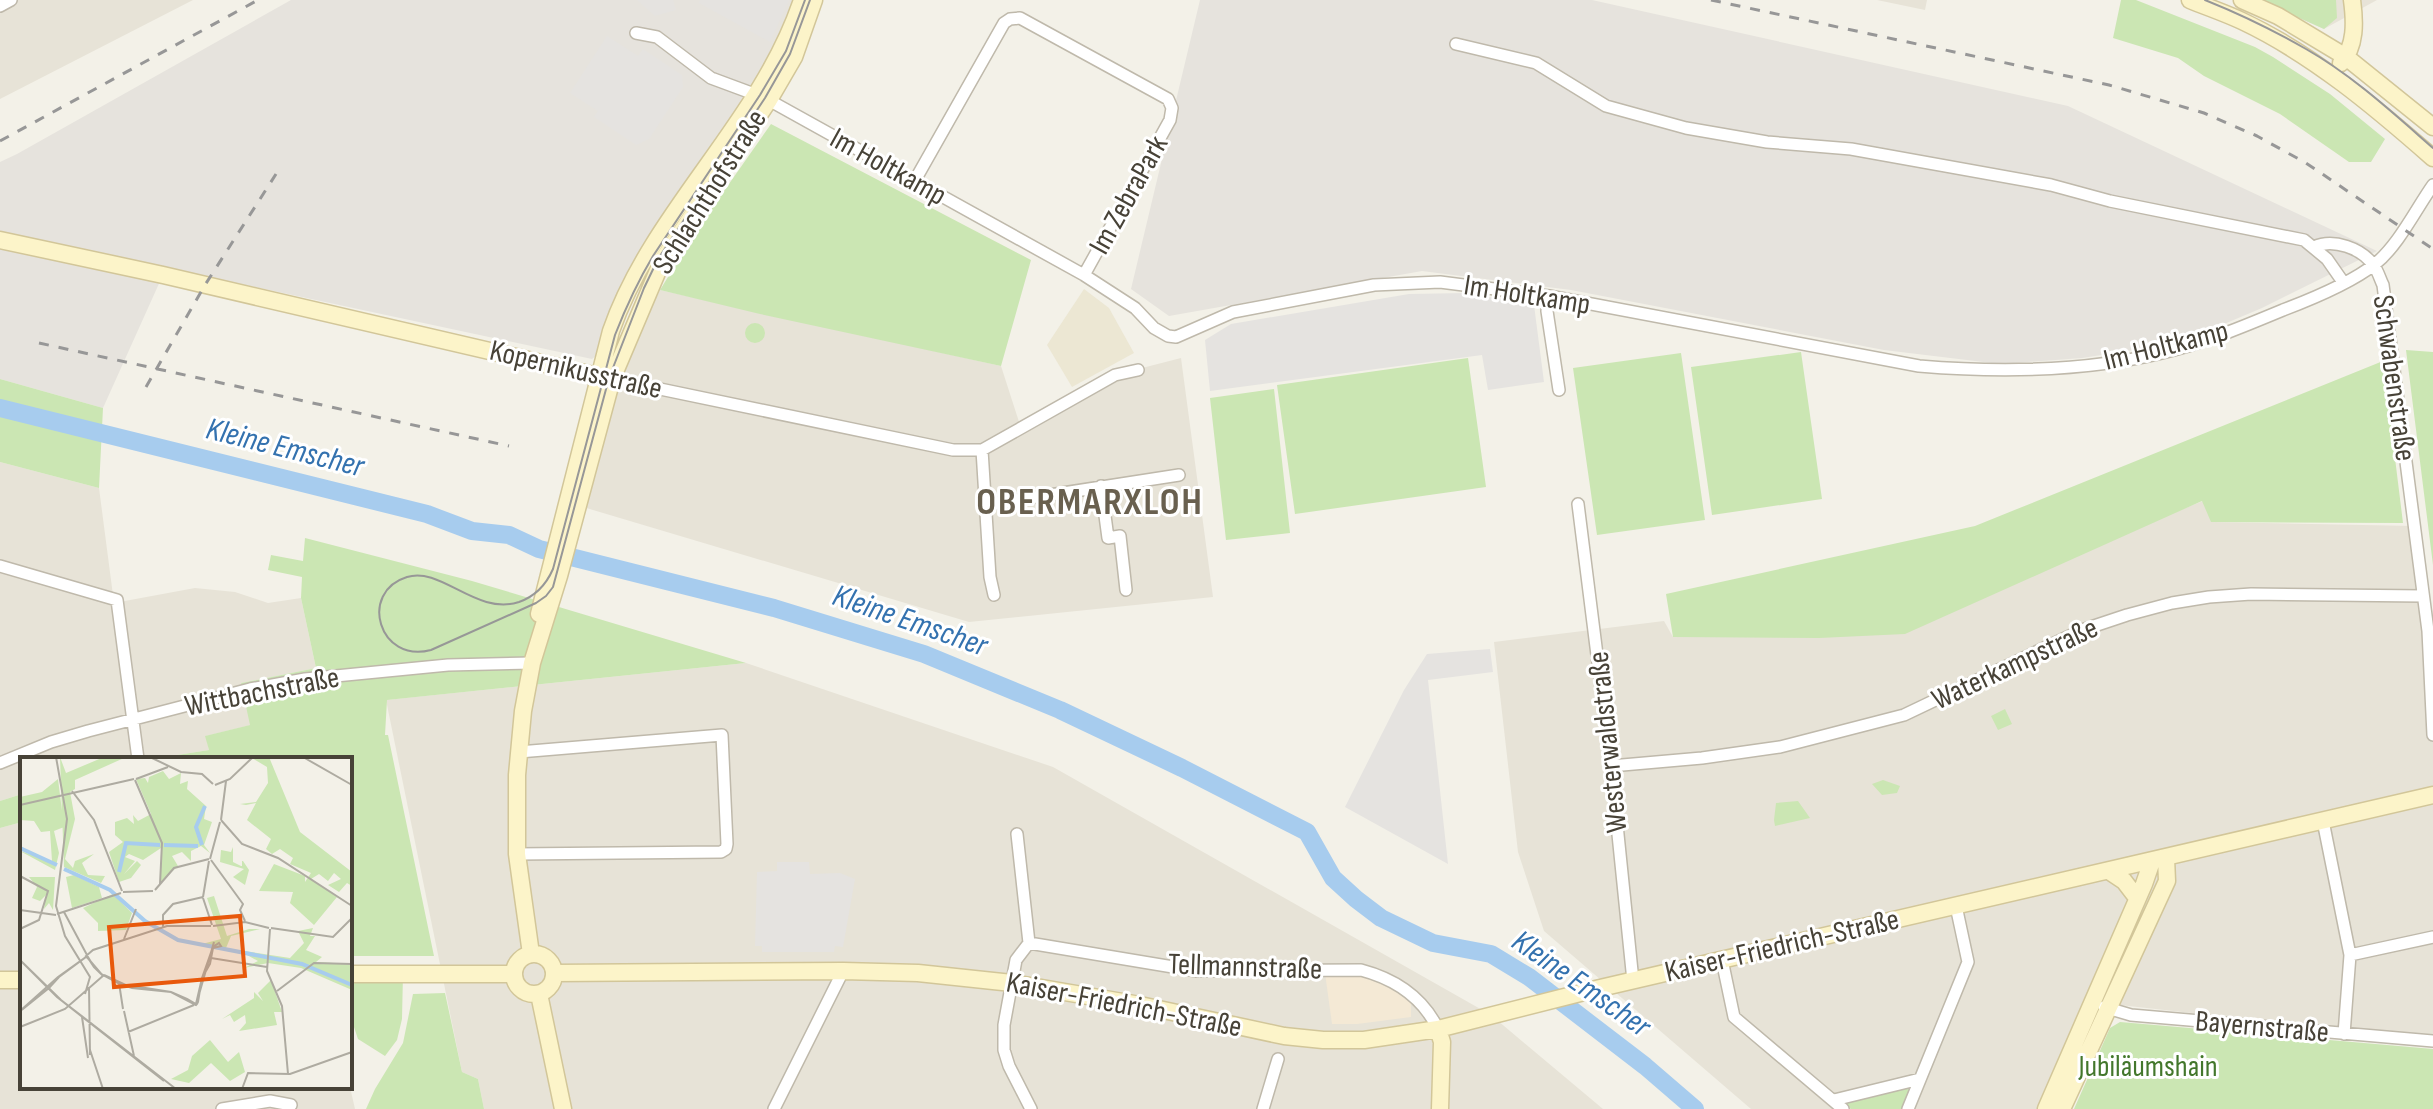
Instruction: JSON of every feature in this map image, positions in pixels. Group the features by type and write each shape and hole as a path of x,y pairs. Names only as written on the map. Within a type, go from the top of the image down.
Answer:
{"street":[{"path":"0,6 11,0"},
{"name":"Schlachthofstraße","path":"764,97 802,0"},
{"name":"Schlachthofstraße","path":"531,954 517,854 519,752 532,663 606,378 662,261 764,97 794,57 814,0"},
{"path":"2190,0 2243,22 2331,76 2401,129 2433,158"},
{"path":"2242,0 2278,16 2346,57 2433,127"},
{"path":"2331,76 2351,48 2354,30 2352,0"},
{"name":"Im ZebraPark","path":"914,182 1004,23 1020,18 1168,99 1172,108 1170,120 1084,275"},
{"name":"Schlachthofstraße","path":"636,33 657,37 711,78 764,97"},
{"path":"1456,44 1536,63 1606,106 1686,128 1767,142 1851,149 2051,185 2110,201 2304,240 2327,259 2343,282"},
{"name":"Im Holtkamp","path":"764,97 1084,275 1135,308 1154,328 1176,337 1233,312 1374,285 1440,282 1549,296 1919,366 1963,370 2027,369 2128,360 2174,350 2302,303 2374,265"},
{"name":"Schwabenstraße","path":"2433,185 2385,256 2374,265 2383,285 2428,631 2433,735"},
{"name":"Kopernikusstraße","path":"0,240 606,378 953,450 982,450"},
{"path":"2314,247 2323,243 2338,244 2360,252 2374,265"},
{"path":"1549,296 1547,311 1559,390"},
{"path":"994,595 990,577 982,450 1115,375 1138,370"},
{"path":"985,505 1179,475"},
{"path":"1101,486 1108,538 1120,536 1126,590"},
{"name":"Westerwaldstraße","path":"1578,504 1611,766 1633,981"},
{"path":"0,566 117,600 138,757"},
{"name":"Waterkampstraße","path":"1611,766 1780,747 1904,715 2082,630 2172,603 2251,594 2423,596"},
{"name":"Wittbachstraße","path":"0,763 51,742 250,689 305,679 448,665 532,663"},
{"path":"517,854 721,852 727,844 722,735 519,752"},
{"name":"Kaiser-Friedrich-Straße","path":"554,973 918,973 1012,983 1140,1005 1284,1036 1364,1040 1438,1029 1521,1007 2433,795"},
{"path":"2323,821 2350,955 2344,1034"},
{"path":"1017,834 1029,943 1016,960 1004,1025 1004,1050 1031,1109"},
{"path":"2062,1109 2137,898 2159,859"},
{"path":"2046,1109 2167,881 2159,859"},
{"path":"2109,871 2124,881 2137,898"},
{"path":"1908,1109 1968,962 1956,906"},
{"path":"2350,955 2433,937"},
{"name":"Tellmannstraße","path":"1029,943 1197,971 1361,970 1382,976 1416,997 1430,1012 1438,1029"},
{"path":"531,954 544,956 553,966 554,973 550,986 539,994 523,992 513,974 521,958 531,954"},
{"path":"1722,960 1734,1017 1843,1109"},
{"path":"774,1109 843,971"},
{"path":"352,974 513,974"},
{"path":"539,994 563,1109"},
{"name":"Bayernstraße","path":"2100,1006 2131,1015 2433,1041"},
{"path":"1438,1029 1442,1042 1440,1109"},
{"path":"1263,1109 1278,1059"},
{"path":"1834,1100 1920,1079"},
{"path":"222,1109 270,1101 291,1105"}],"shaded area":[{"path":"0,0 193,0 0,99"},
{"path":"291,0 801,0 797,15 615,297 597,355 592,359 166,268 103,408 0,379 0,162"},
{"path":"637,0 673,0 676,10 655,16"},
{"path":"700,0 789,0 770,42 699,3"},
{"path":"1200,0 1592,0 2068,106 2377,251 2262,308 2179,343 2082,358 2000,364 1884,350 1571,290 1422,271 1169,316 1131,289"},
{"path":"1877,0 1927,0 1925,10"},
{"path":"2259,0 2377,0 2324,29"},
{"path":"607,36 638,56 643,49 682,75 683,87 649,139 636,145 594,117 598,111 570,93"},
{"path":"1084,289 1109,308 1134,353 1072,387 1047,345"},
{"path":"660,290 1001,366 1021,428 1115,375 1181,358 1213,597 969,622 583,507 628,357"},
{"path":"1466,293 1534,305 1544,382 1488,390 1482,355 1210,391 1205,340 1231,324 1409,294"},
{"path":"0,462 99,488 114,603 195,588 235,592 268,603 301,598 316,668 241,683 251,725 206,736 209,750 165,757 20,757 20,795 0,801"},
{"path":"2203,501 2212,522 2414,526 2433,624 2433,1040 2093,1002 2044,1109 1751,1109 1544,931 1518,852 1494,642 1664,621 1673,637 2168,515"},
{"path":"1490,649 1493,672 1428,680 1448,864 1345,807 1404,690 1427,654"},
{"path":"746,663 1053,767 1491,1015 1603,1109 484,1109 478,1079 462,1072 386,700"},
{"path":"20,823 20,1089 350,1089 355,1109 0,1109 0,828"},
{"path":"777,862 809,862 810,874 840,873 855,879 843,947 835,946 834,952 762,952 762,946 755,946 757,872 777,871"},
{"path":"1325,973 1360,974 1379,979 1411,1003 1411,1017 1332,1024"}],"green space":[{"path":"2121,0 2136,0 2255,47 2330,94 2385,139 2371,162 2349,162 2280,114 2204,76 2178,58 2113,38"},
{"path":"2259,0 2336,0 2337,18 2324,29"},
{"path":"771,124 1031,260 1001,366 660,290 698,228"},
{"path":"751,323 759,323 765,333 759,343 751,343 745,337 745,329"},
{"path":"2406,350 2433,352 2433,565"},
{"path":"1801,352 1822,499 1712,515 1691,367"},
{"path":"1681,353 1705,520 1597,535 1573,368"},
{"path":"1468,358 1486,487 1295,514 1277,385"},
{"path":"2383,361 2403,523 2211,522 2202,501 1905,634 1819,638 1673,637 1666,594 1975,526"},
{"path":"0,379 103,408 99,488 0,462"},
{"path":"1274,389 1290,533 1226,540 1210,398"},
{"path":"305,538 472,581 746,663 387,700 385,735 388,735 434,956 352,956 352,757 165,757 209,750 205,736 250,725 241,683 316,668 301,598 302,577 268,570 271,555 303,561"},
{"path":"2005,709 2012,724 1998,730 1991,716"},
{"path":"1883,780 1900,786 1897,793 1882,795 1872,784"},
{"path":"20,795 20,823 0,828 0,801"},
{"path":"1798,801 1810,818 1775,826 1776,803"},
{"path":"352,974 403,974 402,1019 397,1040 385,1056 358,1039 352,1021"},
{"path":"445,993 462,1072 478,1079 484,1109 366,1109 403,1043 413,994"},
{"name":"Jubiläumshain","path":"2120,1022 2433,1049 2433,1109 2074,1109 2110,1028"},
{"path":"1911,1087 1902,1109 1851,1109 1843,1102"}],"waterway":[{"name":"Kleine Emscher","path":"0,408 427,514 472,531 509,535 539,549 774,608 924,654 1060,710 1307,832 1333,878 1381,918 1433,943 1491,954 1529,977 1645,1066 1695,1109"}],"tram line":[{"path":"805,0 786,51 653,256 628,304 615,335 553,569 547,580 530,597 503,604 474,597 433,578 420,575 407,577 392,585 383,597 379,610 381,624 398,647 413,651 431,650 536,603 553,587 609,378 644,288 658,259 765,98 790,54 810,0"},
{"path":"2205,0 2269,29 2323,59 2372,95 2433,148"}],"railway":[{"path":"0,141 258,0"},
{"path":"1711,0 2109,85 2204,113 2257,136 2306,163 2433,249"},
{"path":"146,387 205,285 276,174"},
{"path":"39,343 509,446"}],"district":[{"name":"OBERMARXLOH","path":"1090,502"}]}
